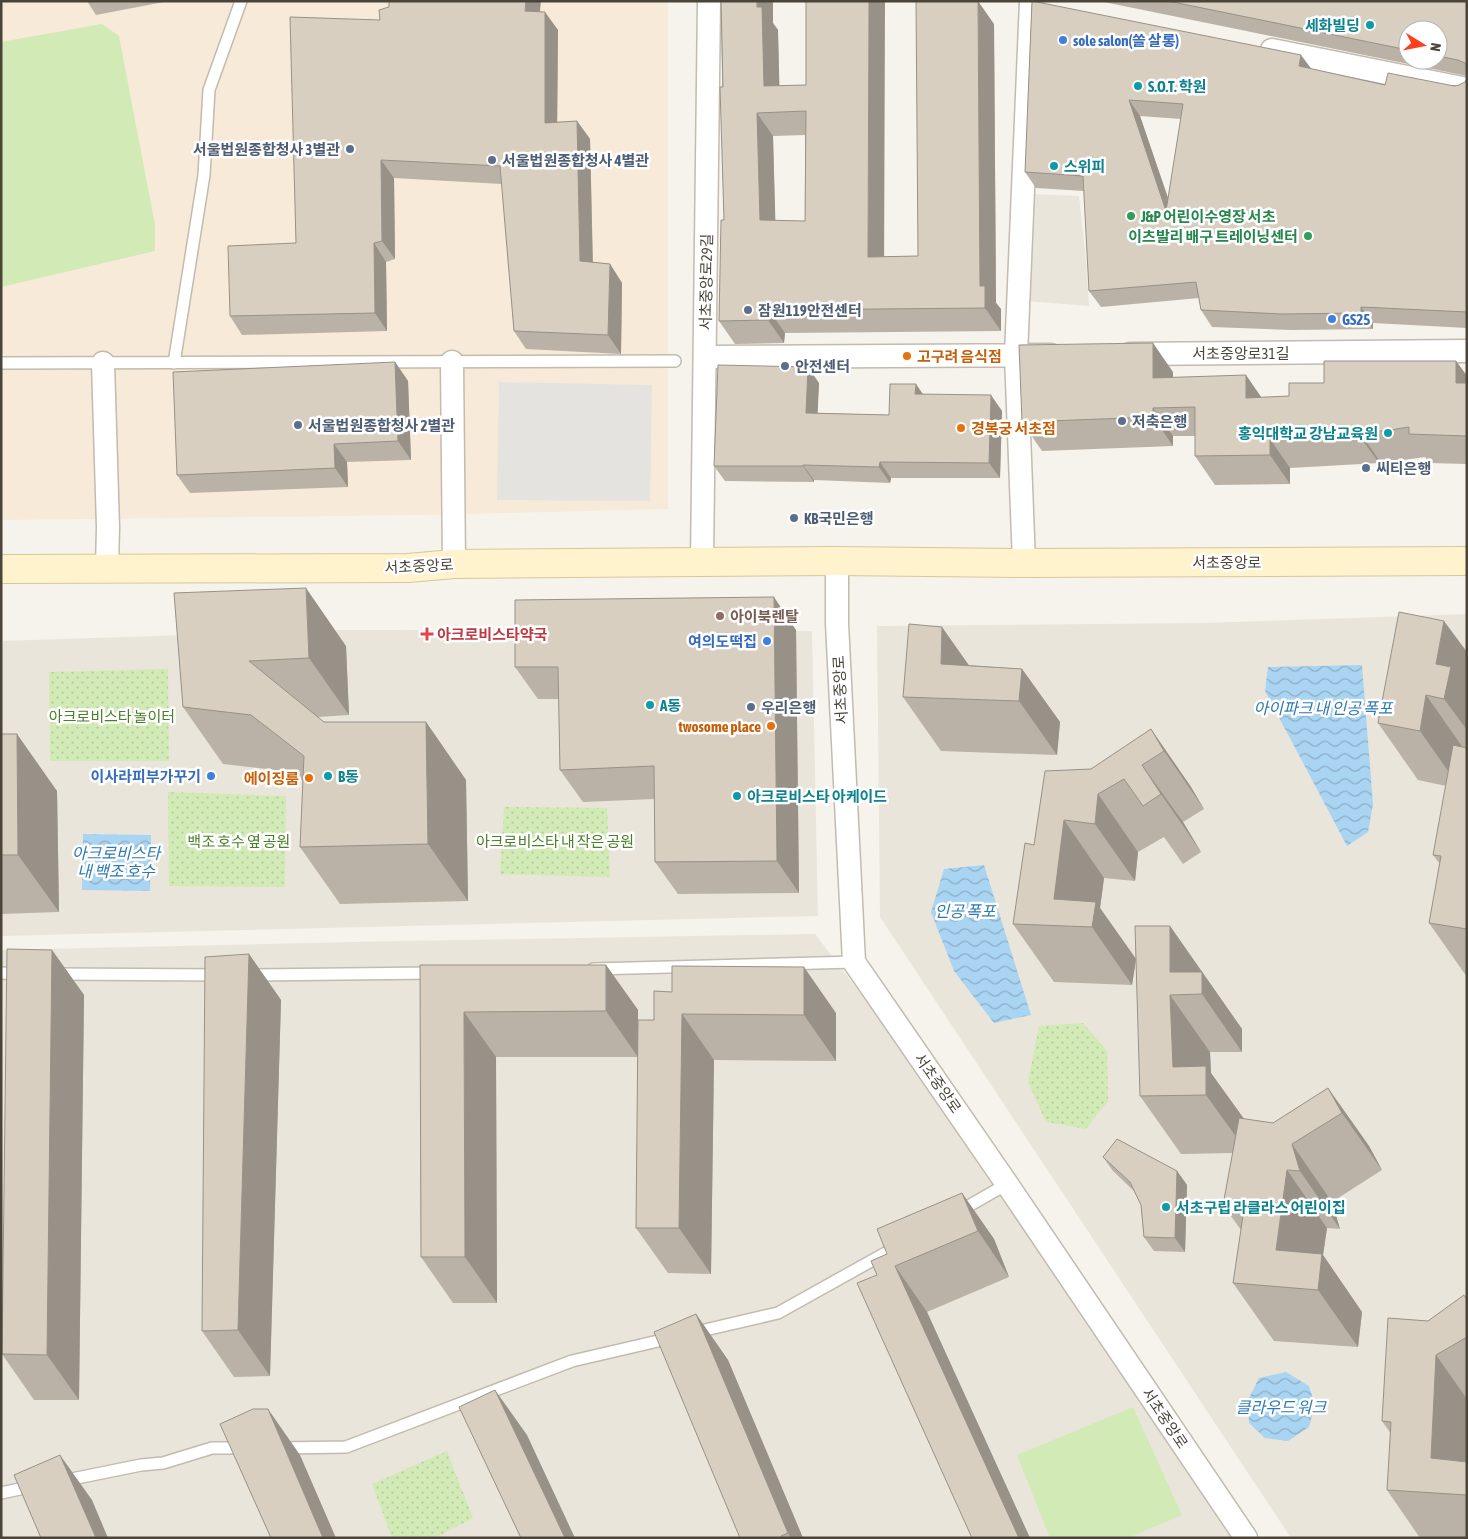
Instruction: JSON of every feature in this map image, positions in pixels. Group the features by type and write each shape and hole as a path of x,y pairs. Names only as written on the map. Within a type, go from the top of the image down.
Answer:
{"main road":[{"name":"서초중앙로","path":"1,569 408,568 454,564 838,560 1024,563 1467,561"}],"street":[{"name":"서초중앙로29길","path":"702,562 709,1"},
{"path":"1024,563 1016,355 1038,3"},
{"path":"1254,46 1467,89"},
{"name":"서초중앙로31길","path":"1114,354 1467,351"},
{"path":"705,357 1075,354"},
{"path":"452,362 454,564"},
{"path":"103,363 108,527 107,568"},
{"name":"서초중앙로","path":"838,560 836,623 854,962 1007,1184 1246,1538"}],"lane":[{"path":"174,363 204,175 209,90 241,1"},
{"path":"1,363 675,360"},
{"path":"585,969 854,962"},
{"path":"1,973 234,975 446,973"},
{"path":"948,1218 1007,1184"},
{"path":"1,1493 140,1465 163,1463 212,1448 346,1447 572,1361 778,1313 906,1242"}],"shaded area":[{"path":"1,1 668,1 668,509 422,515 1,520"},
{"path":"1031,194 1079,196 1089,306 1026,301"},
{"path":"499,382 652,385 650,501 497,500"},
{"path":"1467,614 1467,1538 1291,1538 880,917 877,626 1204,623"},
{"path":"337,630 812,631 818,916 1,936 1,641"},
{"path":"815,934 1007,1184 1246,1538 1,1538 1,950"}],"green space":[{"path":"102,24 119,36 155,225 155,251 1,287 1,42"},
{"name":"아크로비스타 놀이터","path":"168,669 169,761 50,761 49,672"},
{"name":"백조 호수 옆 공원","path":"168,792 286,796 285,887 169,886"},
{"name":"아크로비스타 내 작은 공원","path":"504,807 607,808 610,877 500,874"},
{"path":"1083,1023 1107,1051 1108,1101 1086,1129 1046,1122 1028,1082 1039,1026"},
{"path":"1133,1407 1182,1515 1128,1538 1050,1538 1017,1455"},
{"path":"447,1451 473,1518 435,1538 392,1538 372,1484"}],"water":[{"name":"아이파크 내 인공 폭포","path":"1362,665 1373,804 1368,832 1347,846 1265,691 1268,667"},
{"name":"아크로비스타 내 백조 호수","path":"83,834 151,835 150,891 82,890"},
{"name":"인공 폭포","path":"984,865 1031,1015 994,1023 954,971 931,912 944,869"},
{"name":"클라우드 워크","path":"1286,1372 1309,1386 1315,1405 1309,1427 1288,1441 1265,1438 1249,1423 1248,1400 1259,1378"}],"building":[{"path":"389,1 526,1 525,11 545,12 545,123 577,121 580,261 610,264 608,335 514,331 500,166 381,160 382,241 374,243 375,313 230,316 228,246 296,243 290,17 380,20 379,10 389,7"},
{"path":"721,1 757,1 757,7 762,7 764,86 806,85 806,1 869,1 868,257 918,256 916,1 978,1 980,286 985,286 985,308 769,310 768,320 719,321 721,220 724,220 720,87 723,87","holes":["806,111 805,221 760,220 757,113"]},
{"path":"1032,1 1301,55 1299,66 1385,85 1388,73 1454,86 1465,82 1467,78 1467,312 1361,307 1361,313 1281,314 1201,310 1196,282 1089,291 1083,176 1025,172","holes":["1129,100 1183,104 1166,211"]},
{"path":"1168,1 1467,1 1467,67 1465,63 1448,58 1448,20 1398,20 1398,48"},
{"path":"1153,343 1153,378 1246,375 1246,398 1289,396 1289,383 1324,383 1324,361 1456,361 1456,383 1467,383 1467,436 1409,434 1409,427 1384,431 1359,431 1359,435 1270,439 1270,455 1195,456 1195,407 1153,408 1153,417 1022,422 1019,345"},
{"name":"서울법원종합청사 2별관","path":"395,362 398,441 334,444 335,468 177,475 173,372"},
{"path":"718,365 808,367 806,413 889,415 890,384 916,384 915,394 991,395 989,463 880,462 879,467 803,465 714,466"},
{"path":"306,588 309,658 249,661 324,722 426,722 428,844 300,847 304,756 251,715 183,707 174,593"},
{"name":"아크로비스타 아케이드","path":"774,597 777,861 655,862 654,766 560,770 558,667 515,667 515,600"},
{"path":"1399,612 1444,621 1436,664 1451,667 1444,699 1426,695 1420,731 1378,723"},
{"path":"909,624 942,627 941,664 1022,669 1019,701 903,697"},
{"path":"1151,729 1164,751 1142,765 1161,794 1143,806 1124,779 1098,794 1095,824 1064,820 1054,899 1096,902 1092,927 1013,924 1025,843 1034,845 1045,771 1091,769"},
{"path":"1,734 17,734 18,855 1,855"},
{"path":"1453,745 1467,748 1467,929 1429,923 1441,856 1433,855"},
{"path":"1135,926 1170,926 1170,972 1202,972 1202,994 1170,995 1173,1067 1206,1066 1206,1095 1140,1096"},
{"path":"7,949 52,950 47,1355 2,1354"},
{"path":"249,954 238,1330 202,1331 205,957"},
{"path":"420,965 606,965 606,1011 464,1012 465,1257 421,1257"},
{"path":"672,966 804,967 804,1015 682,1014 679,1228 636,1228 638,1020 654,1020 654,991 672,992"},
{"path":"1328,1088 1342,1113 1292,1144 1300,1171 1287,1170 1276,1250 1322,1254 1318,1290 1233,1283 1244,1209 1223,1205 1239,1118 1273,1123"},
{"name":"서초구립 라클라스 어린이집","path":"1117,1139 1177,1171 1175,1238 1144,1237 1141,1205 1130,1182 1103,1157"},
{"path":"962,1193 978,1231 895,1266 1019,1538 972,1538 857,1283 877,1275 871,1261 887,1254 877,1229"},
{"path":"1464,1295 1467,1300 1467,1337 1436,1355 1431,1458 1467,1462 1467,1495 1387,1490 1391,1422 1382,1421 1388,1318 1428,1321"},
{"path":"696,1314 788,1533 781,1536 781,1538 740,1538 654,1332"},
{"path":"495,1390 565,1538 521,1538 459,1407"},
{"path":"253,1409 268,1409 323,1538 271,1538 220,1424"},
{"path":"60,1455 96,1538 41,1538 14,1475"}],"place":[{"name":"세화빌딩","path":"1370,25"},
{"name":"sole salon(쏠 살롱)","path":"1063,40"},
{"name":"S.O.T. 학원","path":"1138,86"},
{"name":"서울법원종합청사 3별관","path":"350,149"},
{"name":"서울법원종합청사 4별관","path":"492,160"},
{"name":"스위피","path":"1054,166"},
{"name":"J&P 어린이수영장 서초","path":"1131,216"},
{"name":"이츠발리 배구 트레이닝센터","path":"1308,236"},
{"name":"잠원119안전센터","path":"748,310"},
{"name":"GS25","path":"1332,319"},
{"name":"고구려 음식점","path":"907,356"},
{"name":"안전센터","path":"785,366"},
{"name":"저축은행","path":"1122,421"},
{"name":"서울법원종합청사 2별관","path":"298,425"},
{"name":"경복궁 서초점","path":"961,428"},
{"name":"홍익대학교 강남교육원","path":"1388,433"},
{"name":"씨티은행","path":"1366,468"},
{"name":"KB국민은행","path":"794,518"},
{"name":"아이북렌탈","path":"720,616"},
{"name":"아크로비스타약국","path":"427,634"},
{"name":"여의도떡집","path":"767,641"},
{"name":"A동","path":"650,705"},
{"name":"우리은행","path":"751,707"},
{"name":"twosome place","path":"771,726"},
{"name":"이사라피부가꾸기","path":"211,776"},
{"name":"B동","path":"328,776"},
{"name":"에이징룸","path":"309,778"},
{"name":"아크로비스타 아케이드","path":"737,796"},
{"name":"서초구립 라클라스 어린이집","path":"1166,1207"}]}
